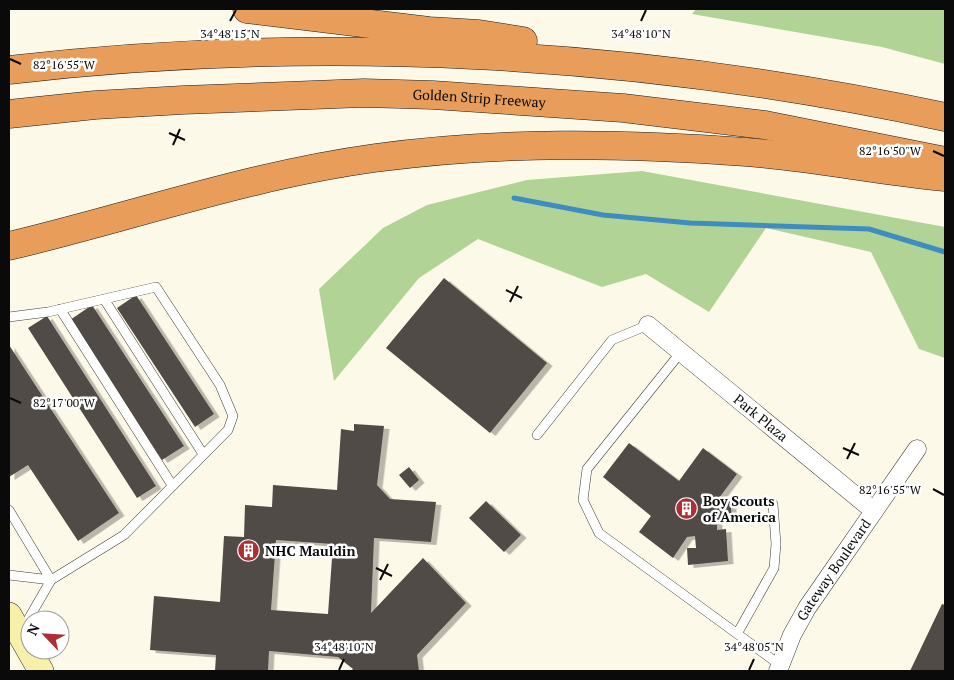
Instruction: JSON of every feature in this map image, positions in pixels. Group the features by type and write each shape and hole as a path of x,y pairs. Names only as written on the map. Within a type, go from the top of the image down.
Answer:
{"highway":[{"path":"247,9 429,31 498,37 687,73"},
{"path":"9,70 73,63 276,52 393,51 478,54 687,73 778,85 945,117"},
{"name":"Golden Strip Freeway","path":"9,114 95,105 183,100 364,93 433,95 623,108 765,125 945,161"},
{"path":"9,246 88,228 243,183 314,168 376,158 457,149 630,144 749,152 945,177"}],"main road":[{"path":"14,625 41,671"}],"street":[{"name":"Park Plaza","path":"648,325 874,511"},
{"name":"Gateway Boulevard","path":"779,668 792,635 807,608 917,449"}],"lane":[{"path":"9,318 60,309 156,287 220,385 233,416 228,430 124,535 51,580 14,625"},
{"path":"104,299 203,454"},
{"path":"60,309 172,485"},
{"path":"537,435 612,340 648,325"},
{"path":"681,352 587,470 584,500 599,533 737,634 779,668"},
{"path":"737,634 774,568 776,544 773,504"},
{"path":"9,510 51,580"},
{"path":"9,575 51,580"}],"green space":[{"path":"696,9 945,9 945,64 882,47 692,14"},
{"path":"642,171 945,227 945,358 919,349 871,252 766,228 709,312 646,274 602,287 478,239 419,278 334,381 319,289 383,228 427,205 527,180"}],"building":[{"path":"444,278 547,363 490,433 386,348"},
{"path":"136,295 214,414 195,427 117,308"},
{"path":"92,305 184,446 162,460 70,320"},
{"path":"47,316 156,486 137,498 28,328"},
{"path":"9,345 119,513 78,541 28,465 9,477"},
{"name":"NHC Mauldin","path":"354,424 384,426 377,485 390,499 436,502 431,542 374,538 371,613 423,558 466,603 417,655 419,671 351,671 353,669 338,657 269,651 268,671 215,671 216,655 150,650 154,596 220,602 224,536 244,537 245,505 272,507 273,485 337,490 341,429 354,431","holes":["276,540 333,544 328,614 271,610"]},
{"name":"Boy Scouts of America","path":"629,443 679,481 703,448 737,474 716,502 730,499 732,518 717,521 717,530 726,529 728,561 688,565 687,548 696,548 695,536 687,537 673,558 639,532 651,516 603,477"},
{"path":"409,467 419,480 410,488 399,475"},
{"path":"486,501 521,535 504,552 469,518"},
{"path":"942,604 945,605 945,671 910,671"}],"waterway":[{"path":"514,198 603,215 690,223 869,229 945,252"}],"place":[{"name":"Boy Scouts of America","path":"687,509"},
{"name":"NHC Mauldin","path":"249,551"}]}
